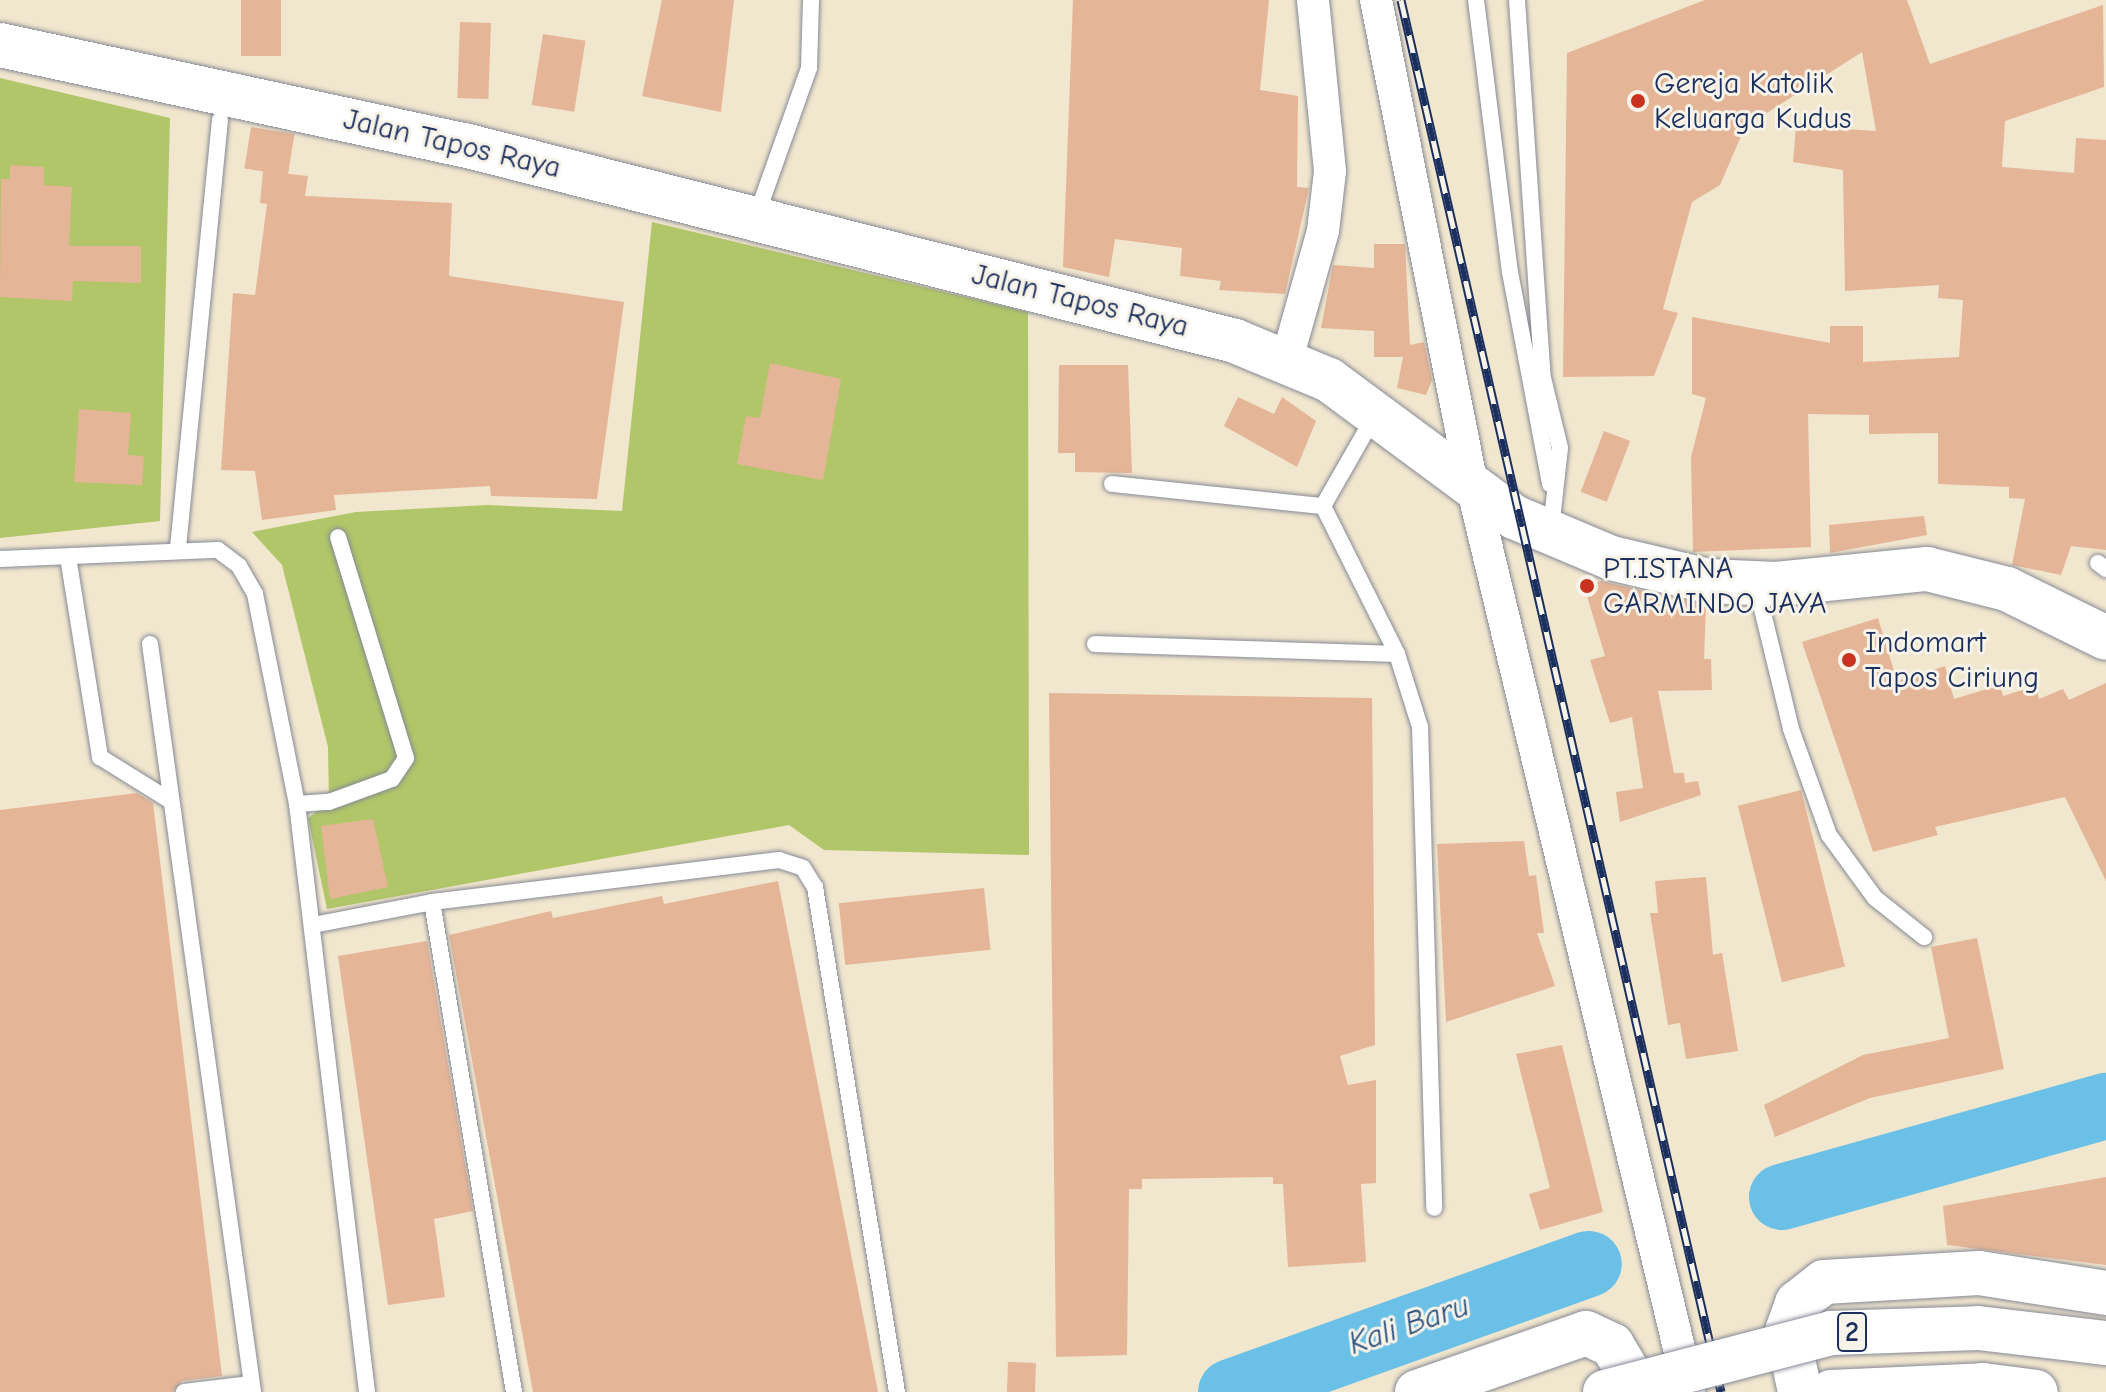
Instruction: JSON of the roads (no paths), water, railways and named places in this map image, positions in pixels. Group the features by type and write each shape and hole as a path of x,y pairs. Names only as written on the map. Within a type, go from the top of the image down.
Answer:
{"main road":[{"name":"Jalan Tapos Raya","path":"0,45 464,145 756,218 1287,359 1377,412 1473,490 1551,533 1611,558 1708,581 1755,583 1927,569 2007,589 2106,638"},
{"path":"1800,1392 1787,1331 1797,1303 1824,1282 1979,1273 2106,1293"},
{"name":"2","path":"1605,1392 1831,1333 1978,1328 2106,1343"},
{"path":"1417,1392 1586,1333 1612,1345 1640,1392"},
{"name":"2","path":"1831,1392 1983,1385 2036,1392"}],"street":[{"path":"1287,359 1323,231 1330,171 1313,0"},
{"path":"1376,0 1473,490 1689,1392"}],"lane":[{"path":"756,218 809,68 811,0"},
{"path":"1476,0 1510,272 1551,487 1551,533"},
{"path":"1517,0 1543,378 1560,448 1551,487"},
{"path":"178,548 220,120"},
{"path":"1323,506 1377,412"},
{"path":"1112,484 1323,506"},
{"path":"1323,506 1397,654 1420,727 1434,1208"},
{"path":"297,804 329,802 392,779 406,758 338,537"},
{"path":"0,559 178,548 218,550 239,566 255,594 297,804 367,1392"},
{"path":"68,557 100,757 169,800"},
{"path":"1755,583 1791,729 1829,835 1875,898 1924,937"},
{"path":"150,644 252,1388 184,1392"},
{"path":"1095,644 1397,654"},
{"path":"313,925 432,902 779,860 803,868 815,887 897,1392"},
{"path":"432,902 514,1392"}],"waterway":[{"name":"Kali Baru","path":"1782,1197 2106,1106"},
{"name":"Kali Baru","path":"1231,1392 1589,1264"}],"railway":[{"path":"1401,0 1721,1392"}],"place":[{"name":"Gereja Katolik Keluarga Kudus","path":"1638,101"},
{"name":"PT.ISTANA GARMINDO JAYA","path":"1587,586"},
{"name":"Indomart Tapos Ciriung","path":"1849,660"}]}
